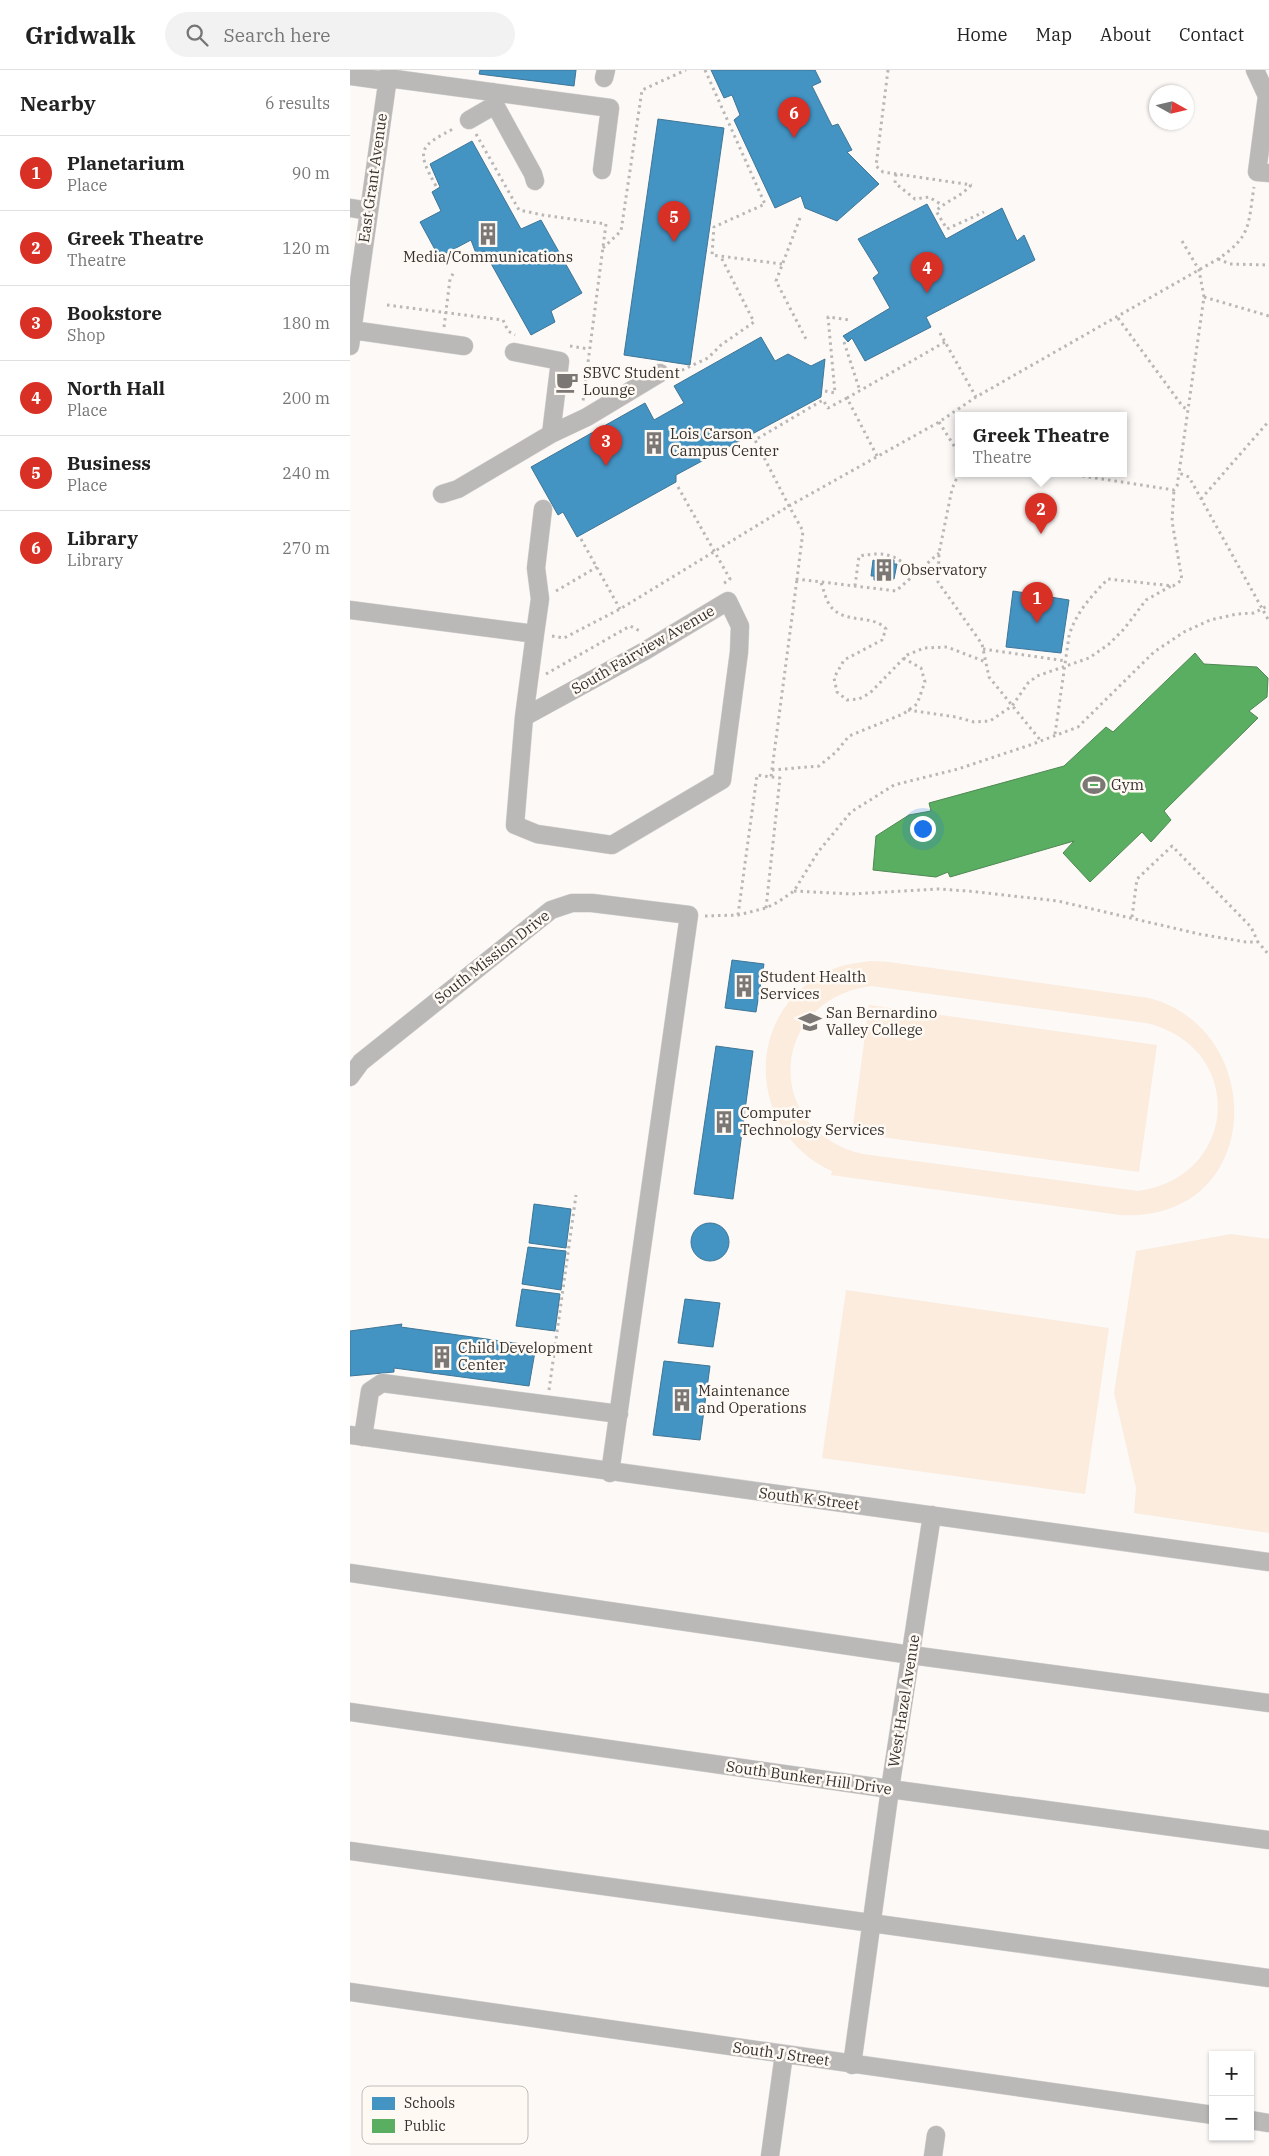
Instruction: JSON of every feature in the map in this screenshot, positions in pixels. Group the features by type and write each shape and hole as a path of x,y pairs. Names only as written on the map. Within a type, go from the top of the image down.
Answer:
{"street":[{"path":"1255,70 1268,95 1263,172"},
{"path":"350,76 388,76 494,98 610,108 602,170"},
{"name":"East Grant Avenue","path":"351,338 388,76"},
{"path":"469,120 494,98"},
{"path":"494,98 533,174 534,182"},
{"path":"350,208 368,211"},
{"path":"351,338 464,346"},
{"path":"518,346 560,361 551,434"},
{"path":"442,494 458,489 551,434 587,417 660,373"},
{"name":"South Fairview Avenue","path":"524,717 643,652 728,601 740,626 739,652 722,780 612,845 536,834 515,824 524,717 544,638 536,568 543,509"},
{"path":"350,610 544,638"},
{"name":"South Mission Drive","path":"350,1076 361,1062 551,910 572,903 592,903 690,915"},
{"path":"610,1473 690,915"},
{"path":"356,1436 370,1391 382,1383 619,1414"},
{"name":"South K Street","path":"356,1436 610,1473 1269,1562"},
{"name":"West Hazel Avenue","path":"852,2064 890,1789 932,1515"},
{"path":"350,1573 911,1654 1269,1703"},
{"name":"South Bunker Hill Drive","path":"350,1712 890,1789 1269,1840"},
{"path":"350,1851 1269,1978"},
{"name":"South J Street","path":"350,1992 1209,2114"},
{"path":"770,2156 784,2054"},
{"path":"1254,2121 1269,2123"},
{"path":"933,2156 936,2135"}],"path":[{"path":"603,248 621,231 642,90 686,70"},
{"path":"705,70 765,204 714,227 712,255 782,264"},
{"path":"888,70 876,166 884,172 972,185 964,194 942,205 936,211 946,229 984,212"},
{"path":"436,186 426,168 423,158 424,148 430,141 469,120 519,210 543,216 606,224 582,400 587,417"},
{"path":"544,638 564,638 620,609 789,506 939,422 976,397 1118,318 1218,259 1236,247 1244,236 1263,172"},
{"path":"896,174 895,184 915,199 929,197 942,205"},
{"path":"800,218 776,281 806,339"},
{"path":"908,710 956,717 974,722 990,721 1012,706 1028,683 1037,676 1065,663 1089,658 1109,644 1124,629 1146,600 1182,580 1172,521 1174,490 1177,486 1204,297 1198,270 1182,240"},
{"path":"660,373 679,373 708,358 721,345 754,322 721,256"},
{"path":"1218,259 1230,264 1269,265"},
{"path":"443,328 450,279 454,272"},
{"path":"1204,297 1269,316"},
{"path":"387,305 503,320 518,346"},
{"path":"825,391 835,393 828,317 850,320"},
{"path":"1118,318 1182,407 1187,409"},
{"path":"940,333 976,397"},
{"path":"844,342 860,391"},
{"path":"771,777 804,531 755,440 823,400 828,408 945,342"},
{"path":"561,345 589,349"},
{"path":"847,398 877,456"},
{"path":"1201,499 1269,421"},
{"path":"939,422 955,447"},
{"path":"1179,473 1189,477 1269,621"},
{"path":"957,477 952,489 939,553 938,582 982,644 989,677 1041,741"},
{"path":"1089,477 1174,490"},
{"path":"678,487 730,580 722,584"},
{"path":"581,539 620,609"},
{"path":"855,586 859,556 880,553 901,560 917,573"},
{"path":"797,579 896,591 939,553"},
{"path":"555,599 556,590 597,567"},
{"path":"1056,734 1065,663 1073,623 1108,579 1173,586"},
{"path":"820,582 831,607 842,616 881,623 886,629 882,640 844,660 834,678 837,692 847,700 859,699 870,693 906,655 924,648 947,647 986,662"},
{"path":"690,915 738,915 766,908 794,891 818,852 851,812 894,785 958,769 1078,727 1154,652 1184,632 1210,620 1262,610 1269,605"},
{"path":"545,672 547,675 630,626 642,632 650,627"},
{"path":"983,649 1065,663"},
{"path":"772,770 819,766 850,736 908,710 917,704 926,682 921,668 903,658"},
{"path":"738,915 757,775 780,778 766,908"},
{"path":"1132,917 1137,879 1172,846 1251,928 1258,942 1269,954"},
{"path":"794,891 852,894 938,890 968,891 1058,901 1199,934 1246,942 1258,942"},
{"path":"541,1391 548,1392 576,1195"}],"shaded area":[{"path":"870,961 889,962 1149,998 1188,1017 1215,1046 1231,1082 1234,1121 1225,1158 1203,1189 1168,1209 1120,1215 831,1175 832,1171 803,1153 783,1128 770,1100 766,1070 770,1039 782,1011 803,987 833,969","holes":["871,986 1146,1023 1179,1036 1201,1057 1214,1083 1218,1110 1212,1138 1196,1162 1172,1181 1138,1191 863,1154 830,1141 807,1120 794,1094 791,1067 797,1039 812,1015 837,996"]},
{"path":"869,1005 1157,1045 1139,1172 852,1133"},
{"path":"1231,1234 1269,1239 1269,1533 1134,1513 1136,1488 1114,1393 1136,1251"},
{"path":"846,1290 1109,1328 1085,1494 822,1458"}],"building: Schools":[{"path":"480,70 576,70 574,86 479,74"},
{"path":"711,70 815,70 821,82 812,86 832,126 838,124 852,150 847,152 879,184 837,221 805,208 801,196 775,208 734,120 740,115 732,95 724,98"},
{"path":"658,119 724,128 690,365 624,355"},
{"name":"Media/Communications","path":"472,141 521,229 541,220 582,293 551,311 555,322 531,335 484,251 477,256 471,240 439,257 420,222 441,211 432,192 440,187 430,164"},
{"path":"927,204 946,239 1002,208 1017,241 1024,235 1035,260 926,317 931,327 865,361 852,338 848,342 843,336 890,308 873,278 879,273 858,239"},
{"name":"Lois Carson Campus Center","path":"761,337 775,361 788,354 811,366 825,359 821,397 676,475 676,482 577,537 563,512 558,515 531,467 645,403 654,420 684,403 674,386"},
{"name":"Observatory","path":"877,558 894,560 894,564 897,564 894,579 891,579 891,582 874,580 874,576 871,576 873,560 876,561"},
{"path":"1013,591 1069,600 1061,653 1006,647"},
{"name":"Student Health Services","path":"732,960 764,964 756,1012 725,1008"},
{"name":"Computer Technology Services","path":"716,1046 753,1051 733,1199 694,1194"},
{"path":"534,1204 571,1209 566,1248 529,1243"},
{"path":"710,1223 723,1229 729,1242 723,1255 710,1261 697,1255 691,1242 697,1229"},
{"path":"528,1247 566,1251 561,1290 522,1284"},
{"path":"522,1289 560,1294 555,1331 516,1326"},
{"path":"685,1299 720,1303 713,1347 678,1343"},
{"name":"Child Development Center","path":"402,1324 401,1327 536,1346 529,1386 394,1368 394,1372 350,1376 350,1331"},
{"name":"Maintenance and Operations","path":"664,1361 710,1366 700,1440 653,1435"}],"building: Public":[{"name":"Gym","path":"1195,653 1204,664 1257,667 1268,678 1267,697 1249,711 1258,718 1164,811 1171,820 1151,842 1142,832 1090,882 1063,853 1074,841 950,877 948,872 936,877 873,870 876,836 909,815 931,811 929,803 1064,766 1106,727 1113,732"}],"place":[{"name":"Library","path":"794,138"},
{"name":"Media/Communications","path":"488,234"},
{"name":"Business","path":"674,242"},
{"name":"North Hall","path":"927,293"},
{"name":"SBVC Student Lounge","path":"567,382"},
{"name":"Lois Carson Campus Center","path":"654,443"},
{"name":"Bookstore","path":"606,466"},
{"name":"Greek Theatre","path":"1041,534"},
{"name":"Observatory","path":"884,570"},
{"name":"Planetarium","path":"1037,623"},
{"name":"Gym","path":"1094,785"},
{"name":"Student Health Services","path":"744,986"},
{"name":"San Bernardino Valley College","path":"810,1022"},
{"name":"Computer Technology Services","path":"724,1122"},
{"name":"Child Development Center","path":"442,1357"},
{"name":"Maintenance and Operations","path":"682,1400"}]}
